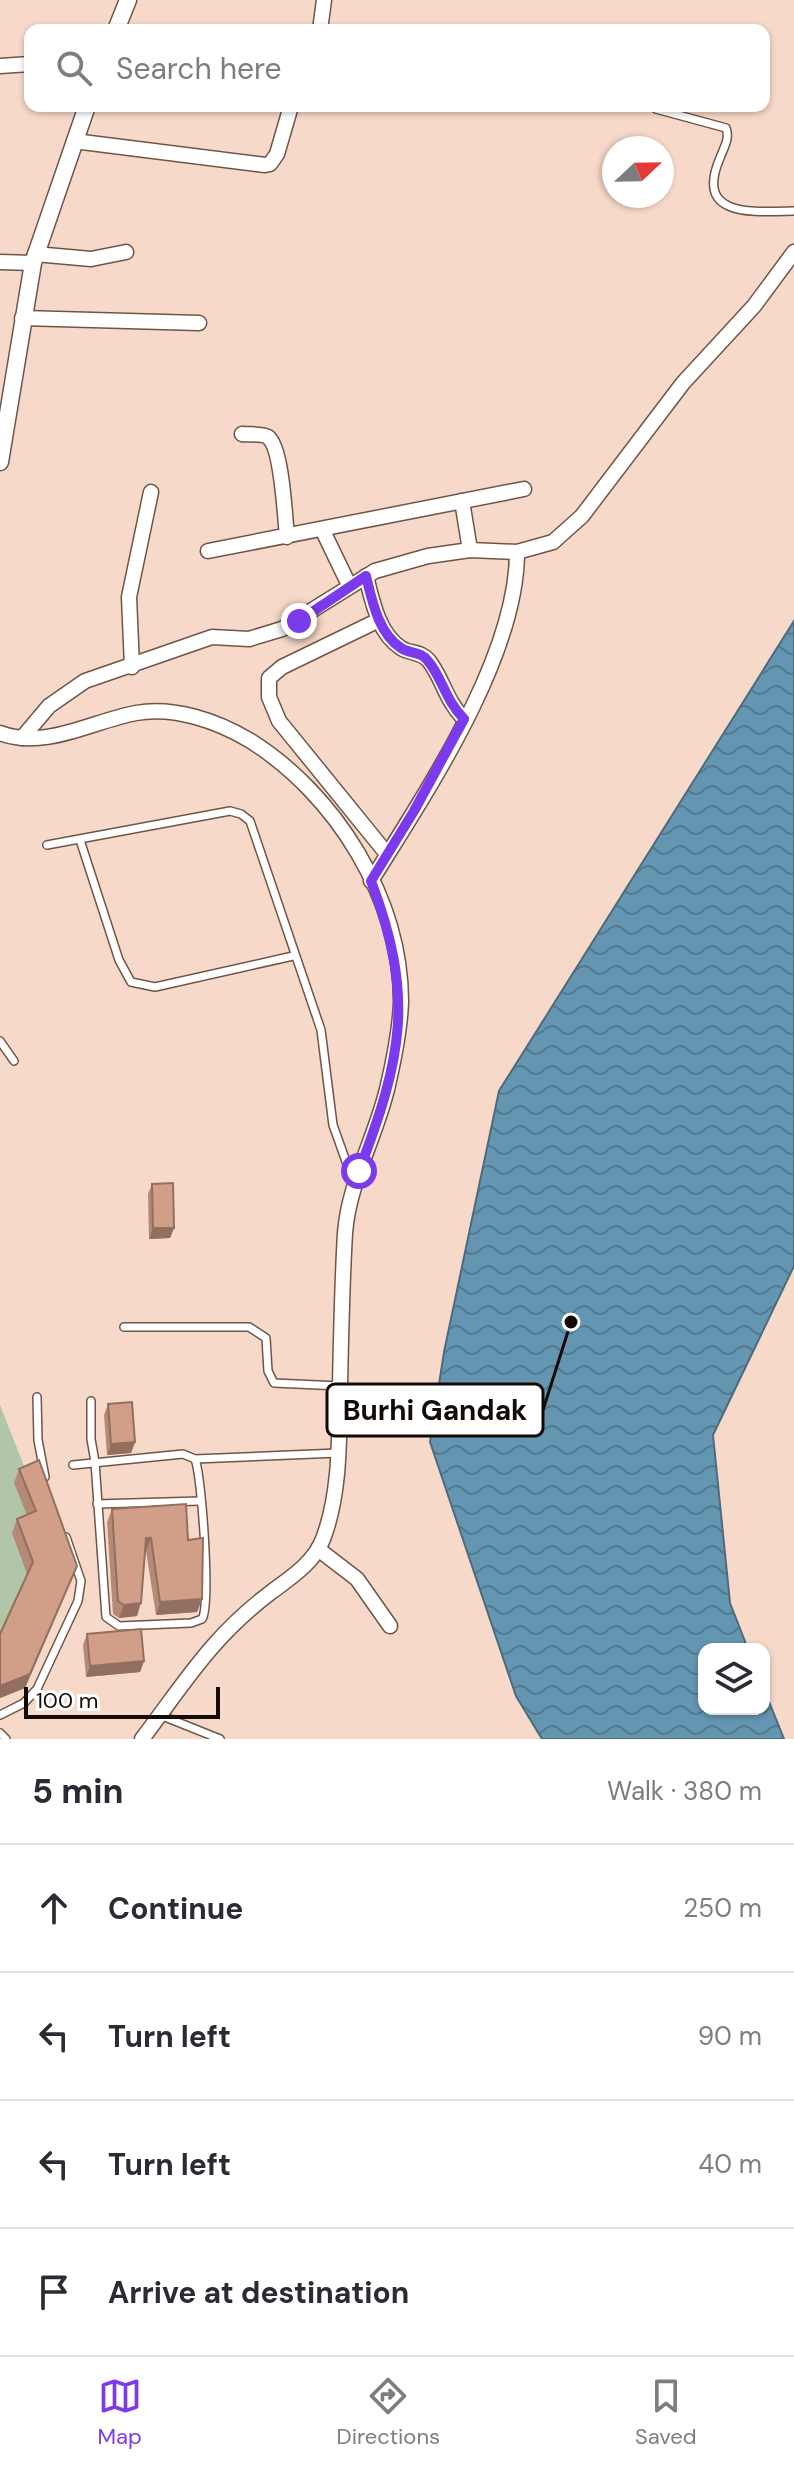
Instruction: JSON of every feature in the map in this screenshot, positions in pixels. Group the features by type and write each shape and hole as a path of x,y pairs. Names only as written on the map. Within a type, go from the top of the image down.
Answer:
{"street":[{"path":"118,24 128,0"},
{"path":"321,24 324,0"},
{"path":"0,66 24,64"},
{"path":"0,462 34,258 85,112"},
{"path":"74,141 265,165 277,154 289,112"},
{"path":"0,262 34,258 91,259 126,252"},
{"path":"22,738 49,706 70,689 212,637 249,639 282,629 349,585 400,563 470,550 517,552 553,542 582,516 683,383 754,306 794,252"},
{"path":"22,318 199,323"},
{"path":"242,434 264,436 271,440 277,461 287,537"},
{"path":"208,551 524,489"},
{"path":"132,667 129,597 151,492"},
{"path":"462,501 470,550"},
{"path":"322,529 349,585"},
{"path":"371,881 464,719 510,610 517,552"},
{"path":"366,576 379,620 400,647 429,662 446,698 464,719"},
{"path":"379,620 282,667 269,678 268,687 279,721 387,854"},
{"path":"0,733 22,738 54,736 154,712 182,715 222,727 248,740 305,785 349,838 371,881 394,953 401,1005 388,1087 354,1186 345,1237 338,1453 331,1505 318,1549 296,1573 226,1628 156,1727 142,1739"},
{"path":"318,1549 357,1579 390,1626"}],"lane":[{"path":"667,112 726,128 729,137 712,182 716,197 721,202 736,209 794,211"},
{"path":"47,845 230,811 241,814 253,826 293,956 325,1044 333,1125 354,1186"},
{"path":"80,840 119,960 131,982 155,987 293,956"},
{"path":"0,1041 14,1061"},
{"path":"124,1327 249,1327 266,1338 268,1371 274,1383 340,1386"},
{"path":"37,1397 40,1458 46,1483"},
{"path":"91,1401 104,1611 109,1622 119,1626 198,1622 207,1608 195,1459"},
{"path":"73,1465 183,1454 195,1459 338,1453"},
{"path":"97,1504 200,1501"},
{"path":"0,1715 24,1703 37,1689 78,1601 81,1581 64,1531"},
{"path":"156,1727 220,1739"},
{"path":"0,1733 6,1739"}],"green space":[{"path":"0,1405 28,1476 34,1474 73,1576 25,1688 0,1698"}],"water":[{"path":"794,621 794,1266 713,1435 730,1603 746,1643 698,1643 698,1715 770,1715 770,1704 784,1739 542,1739 516,1696 430,1442 444,1352 499,1091"}],"building":[{"path":"173,1183 174,1228 153,1228 152,1184"},
{"path":"132,1402 135,1442 111,1444 108,1404"},
{"path":"39,1460 77,1566 30,1674 0,1686 0,1634 33,1562 17,1519 36,1511 19,1469"},
{"path":"186,1504 188,1540 203,1538 202,1599 160,1602 151,1538 146,1538 141,1603 124,1605 118,1601 112,1509"},
{"path":"141,1629 144,1661 90,1666 87,1634"}],"place":[{"name":"Burhi Gandak","path":"571,1322"}],"route":[{"path":"299,621 366,576 379,620 390,637 400,647 425,657 446,698 464,719 414,811 371,881 394,953 401,1005 388,1087 359,1171"}]}
